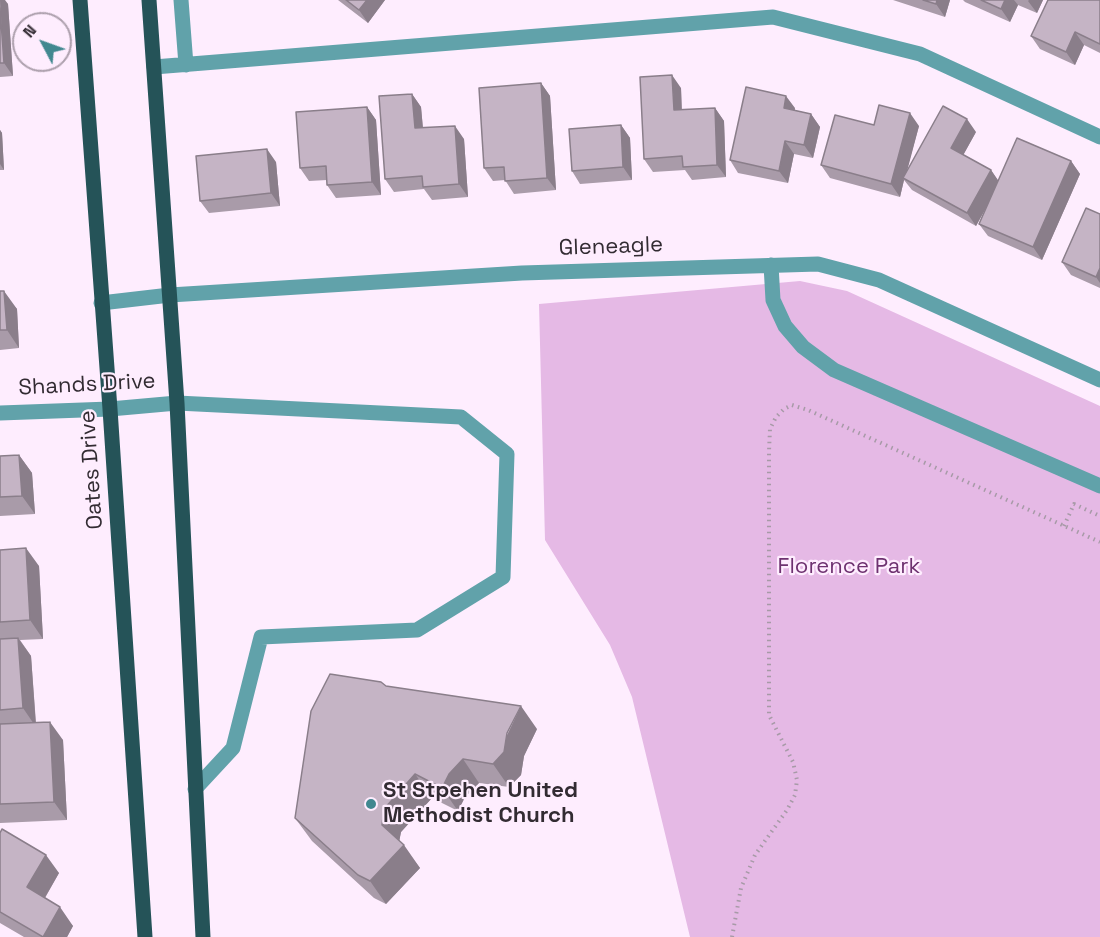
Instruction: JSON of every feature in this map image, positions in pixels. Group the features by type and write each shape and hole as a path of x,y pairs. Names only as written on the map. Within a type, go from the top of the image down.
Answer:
{"main road":[{"name":"Oates Drive","path":"80,0 145,937"},
{"path":"149,0 177,403 203,937"}],"street":[{"path":"181,0 186,64"},
{"path":"154,67 773,17 920,54 1100,136"},
{"name":"Gleneagle","path":"101,303 170,295 522,273 818,264 879,280 1100,380"},
{"path":"771,265 773,300 784,326 803,347 834,370 1100,486"},
{"name":"Shands Drive","path":"0,412 110,409 177,403 462,417 507,454 503,577 417,630 261,637 233,748 195,789"}],"path":[{"path":"732,937 741,888 754,855 787,810 795,795 796,780 793,762 769,715 770,429 776,417 792,405 808,410 1100,542"},
{"path":"1064,526 1074,504 1100,516"}],"green space":[{"name":"Florence Park","path":"800,281 847,291 1100,406 1100,937 690,937 632,697 610,645 545,540 539,304"}],"building":[{"path":"346,0 367,0 359,10"},
{"path":"923,0 937,0 936,4"},
{"path":"981,0 1005,0 1001,9"},
{"path":"1048,0 1100,0 1100,44 1075,32 1066,52 1031,36"},
{"path":"0,8 4,63 0,63"},
{"path":"672,75 674,110 715,108 717,165 683,167 682,156 644,159 640,77"},
{"path":"541,83 547,178 505,181 504,167 484,168 479,88"},
{"path":"746,87 786,96 784,108 811,114 804,145 785,141 779,171 730,160"},
{"path":"412,94 415,128 455,126 459,184 423,187 422,176 385,179 379,96"},
{"path":"879,105 910,113 891,184 821,165 835,115 874,125"},
{"path":"943,106 967,119 951,148 991,170 967,213 903,178"},
{"path":"367,107 372,182 327,185 326,166 300,168 296,112"},
{"path":"621,125 623,167 572,171 569,129"},
{"path":"1017,138 1071,161 1033,247 979,224"},
{"path":"267,149 271,193 200,201 196,156"},
{"path":"1086,208 1100,214 1100,268 1096,277 1062,262"},
{"path":"0,291 4,291 7,330 0,330"},
{"path":"19,455 22,496 0,497 0,456"},
{"path":"26,548 30,620 0,622 0,550"},
{"path":"18,638 23,708 0,710 0,639"},
{"name":"St Stpehen United Methodist Church","path":"330,674 381,682 386,686 521,706 507,733 504,752 493,764 463,759 449,774 442,788 415,774 384,809 382,825 404,845 370,881 358,875 295,818 311,711"},
{"path":"50,722 54,802 0,804 0,724"},
{"path":"2,829 46,855 27,887 60,907 43,937 0,912 0,833"}],"place":[{"name":"St Stpehen United Methodist Church","path":"371,804"}]}
